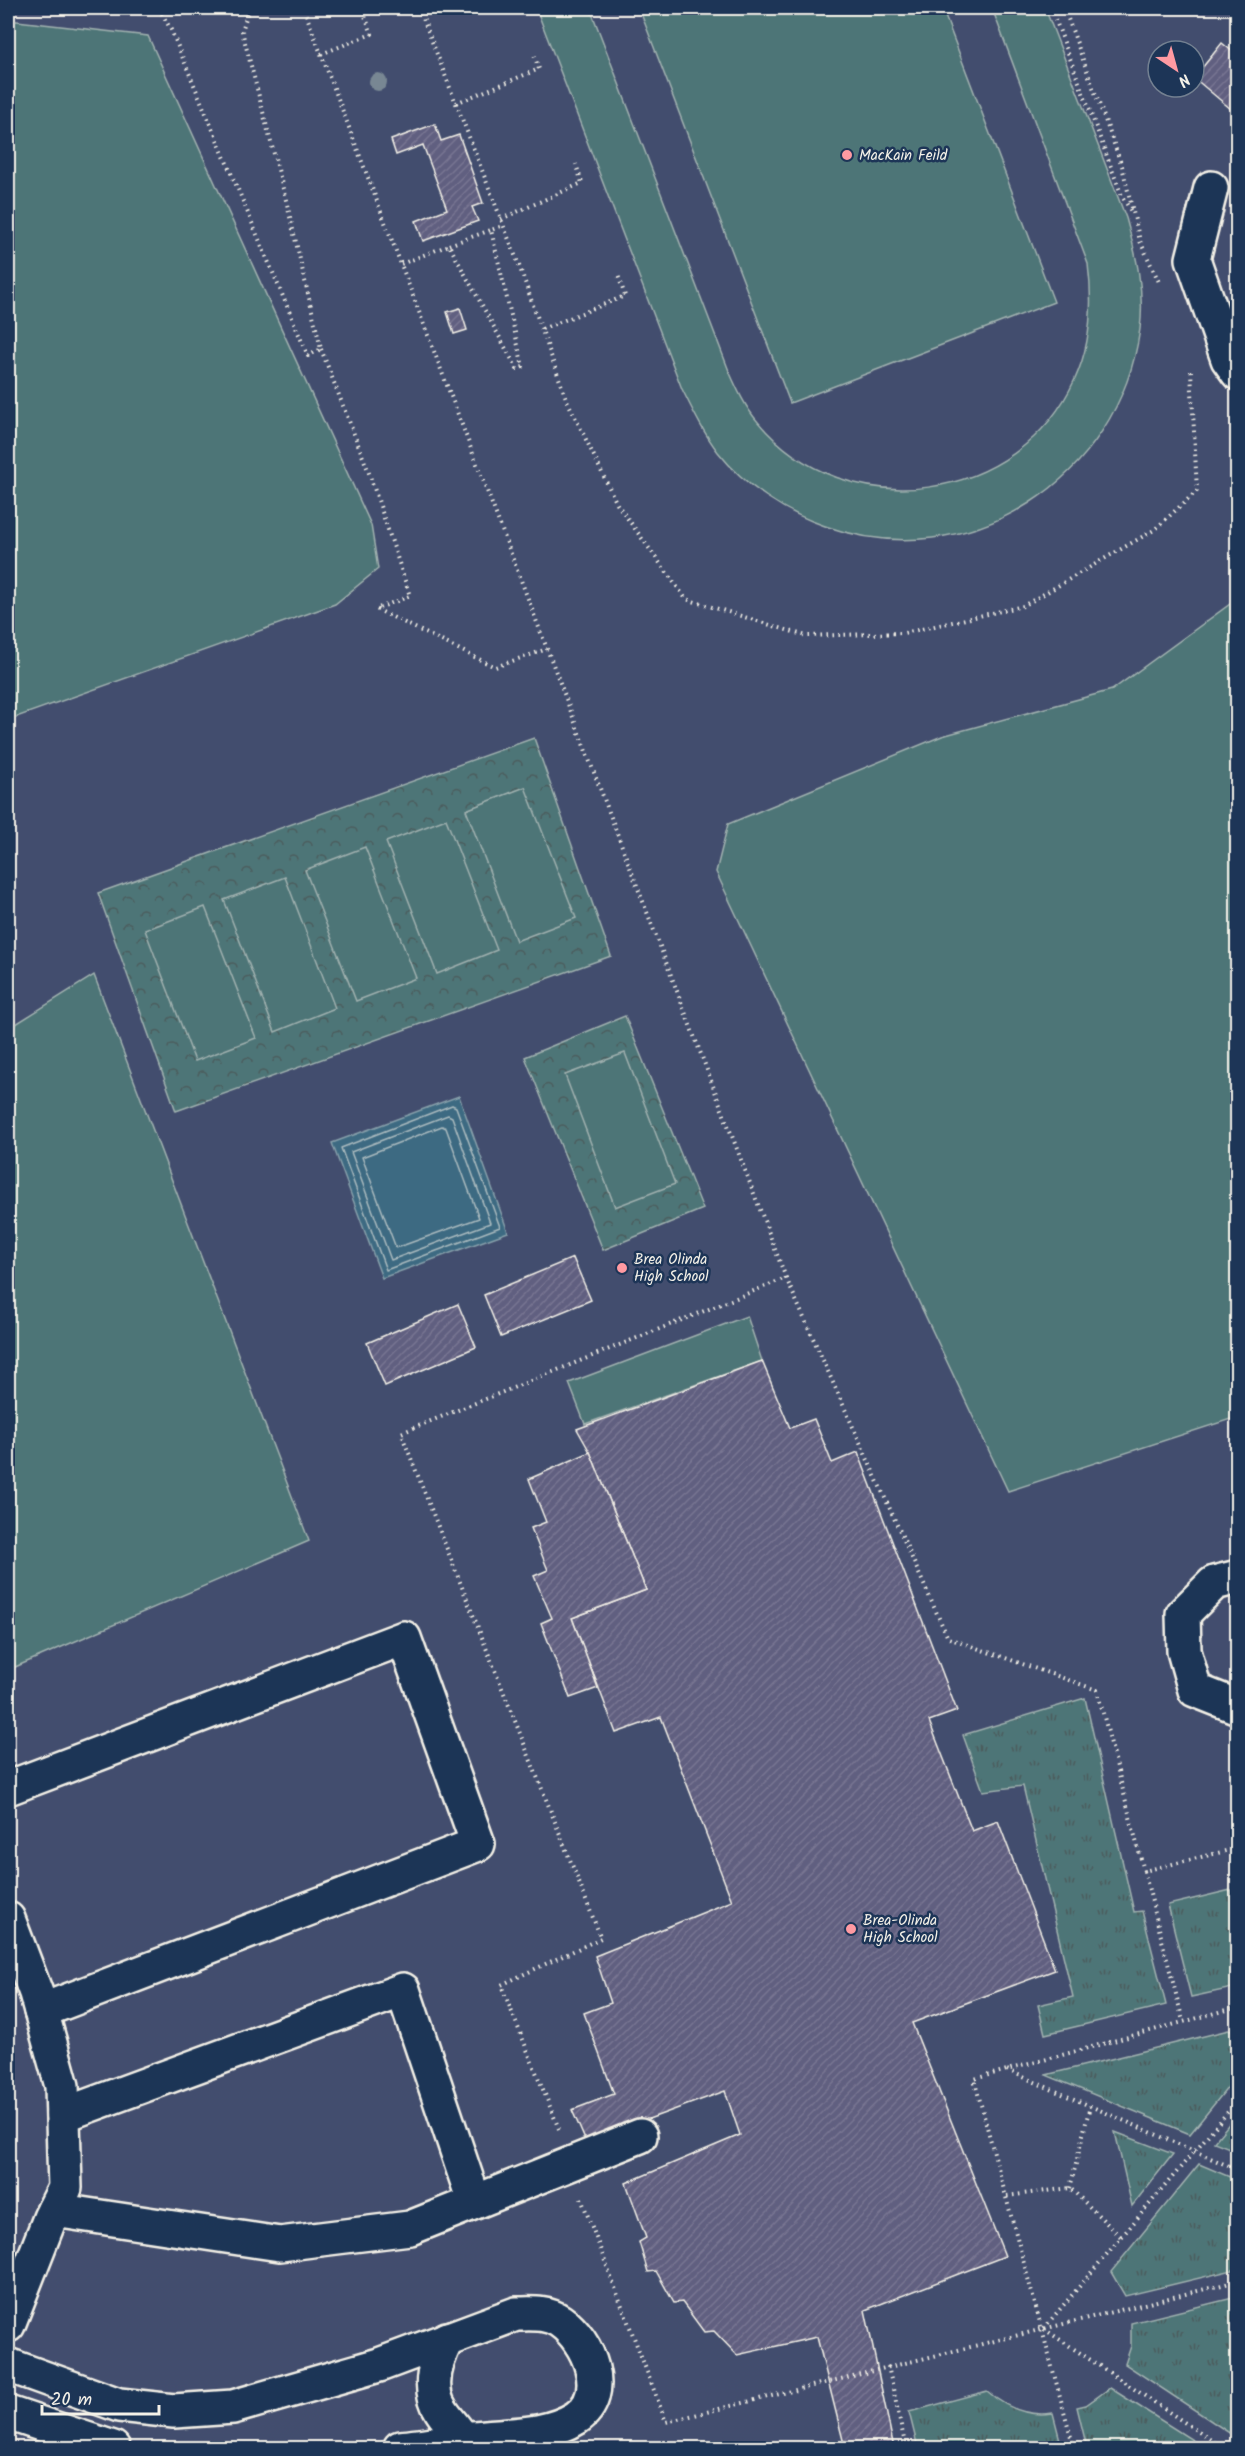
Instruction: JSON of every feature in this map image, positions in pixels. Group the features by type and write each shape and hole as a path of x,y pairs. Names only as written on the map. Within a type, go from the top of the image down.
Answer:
{"lane":[{"path":"1211,188 1193,259 1228,359 1238,373"},
{"path":"1238,1577 1214,1583 1183,1614 1184,1651 1195,1690 1238,1707"},
{"path":"8,1788 404,1638 478,1844 41,2011"},
{"path":"8,1919 41,2011 62,2086 65,2188 8,2325"},
{"path":"63,2115 403,1990 474,2201"},
{"path":"54,2210 280,2244 410,2228 640,2136"},
{"path":"8,2365 119,2405 174,2411 233,2408 379,2365 516,2314 540,2313 560,2321 588,2353 596,2387 586,2408 575,2418 563,2437 546,2431 464,2444 400,2448"},
{"path":"447,2338 436,2359 433,2381 439,2407 464,2444"},
{"path":"8,2413 113,2448"}],"path":[{"path":"159,8 171,30 308,356 321,349"},
{"path":"249,8 242,31 287,204 321,349 368,471 410,596 376,609 495,667 547,649"},
{"path":"321,54 372,34 362,8"},
{"path":"419,8 501,219 566,399 617,504 686,599 806,636 904,633 1023,606 1154,530 1197,491 1191,364"},
{"path":"1051,8 1122,196 1135,218"},
{"path":"1064,8 1122,165 1140,241 1162,289"},
{"path":"304,9 786,1278 948,1638 1097,1690 1183,2021"},
{"path":"456,103 539,69 533,52"},
{"path":"501,219 582,183 576,164"},
{"path":"401,264 503,226"},
{"path":"448,246 517,369 523,367 491,230"},
{"path":"542,329 625,296 618,275"},
{"path":"786,1278 400,1432 601,1938 501,1985 572,2162 582,2200 666,2422 1238,2281"},
{"path":"1144,1870 1237,1849"},
{"path":"1074,2448 974,2079 1238,2007"},
{"path":"1006,2070 1238,2170"},
{"path":"1043,2328 1238,2100"},
{"path":"1070,2188 1090,2106"},
{"path":"1006,2196 1070,2188"},
{"path":"1070,2188 1121,2237"},
{"path":"1043,2328 1223,2448"},
{"path":"888,2366 906,2448"}],"shaded area":[{"name":"Brea Olinda High School","path":"8,8 1237,8 1237,2448 8,2448"}],"green space":[{"path":"536,8 590,8 729,371 753,416 795,456 837,478 882,488 929,487 973,475 1014,453 1049,421 1081,365 1088,337 1091,308 1088,264 992,8 1045,8 1126,218 1139,273 1140,329 1126,383 1102,431 1069,471 1029,503 983,526 932,538 879,538 825,526 766,497 740,476 718,452 682,389"},
{"name":"MacKain Feild","path":"639,8 942,8 1054,302 790,403"},
{"path":"8,20 148,36 371,525 378,569 335,604 8,720"},
{"path":"1237,599 1237,1417 1008,1491 716,872 728,824 942,736 1112,690"},
{"path":"534,738 611,956 176,1111 98,893"},
{"path":"525,787 576,918 516,941 466,810"},
{"path":"446,819 497,950 437,974 386,842"},
{"path":"365,847 416,978 356,1001 305,870"},
{"path":"285,877 335,1008 275,1032 224,900"},
{"path":"205,907 256,1038 195,1061 145,930"},
{"path":"94,975 309,1541 8,1670 8,1029"},
{"path":"625,1016 703,1209 603,1250 525,1057"},
{"path":"625,1053 675,1184 615,1207 565,1075"},
{"path":"747,1316 762,1361 585,1424 569,1383"},
{"path":"1085,1698 1134,1912 1142,1911 1166,2005 1045,2034 1038,2005 1073,1997 1023,1786 983,1791 963,1735"},
{"path":"1231,1890 1237,1915 1237,1987 1191,1997 1168,1905"},
{"path":"1237,2028 1237,2076 1190,2134 1046,2075"},
{"path":"1237,2114 1237,2151 1214,2142"},
{"path":"1115,2132 1173,2154 1132,2206"},
{"path":"1199,2164 1237,2180 1237,2269 1125,2296 1111,2272"},
{"path":"1238,2297 1237,2438 1125,2364 1131,2346 1131,2323"},
{"path":"1110,2388 1205,2448 1087,2448 1077,2407 1086,2405"},
{"path":"987,2391 1018,2410 1035,2414 1053,2413 1062,2448 918,2448 909,2412"}],"water":[{"path":"459,1096 508,1232 382,1278 332,1143"}],"building":[{"path":"1222,43 1238,56 1238,115 1206,88 1206,63"},
{"path":"435,124 441,141 459,135 483,203 472,207 478,221 423,241 416,221 447,209 423,145 396,155 391,140"},
{"path":"460,308 467,330 454,334 447,312"},
{"path":"573,1258 591,1300 501,1337 484,1295"},
{"path":"458,1304 476,1347 385,1386 367,1343"},
{"name":"Brea-Olinda High School","path":"762,1361 790,1428 814,1419 832,1463 858,1452 957,1711 929,1721 972,1831 998,1821 1055,1970 912,2023 1005,2256 865,2310 894,2448 845,2448 817,2337 737,2355 714,2331 704,2332 682,2302 674,2303 656,2271 648,2272 639,2242 646,2238 626,2183 740,2135 725,2091 586,2142 572,2110 614,2094 584,2013 611,2003 595,1956 732,1901 661,1717 616,1733 572,1618 646,1590 590,1452 577,1429"},
{"path":"590,1452 646,1590 572,1618 598,1688 570,1698 541,1623 552,1618 534,1576 548,1570 531,1528 546,1522 529,1479"}],"place":[{"name":"MacKain Feild","path":"847,155"},
{"name":"Brea Olinda High School","path":"622,1268"},
{"name":"Brea-Olinda High School","path":"851,1929"}]}
